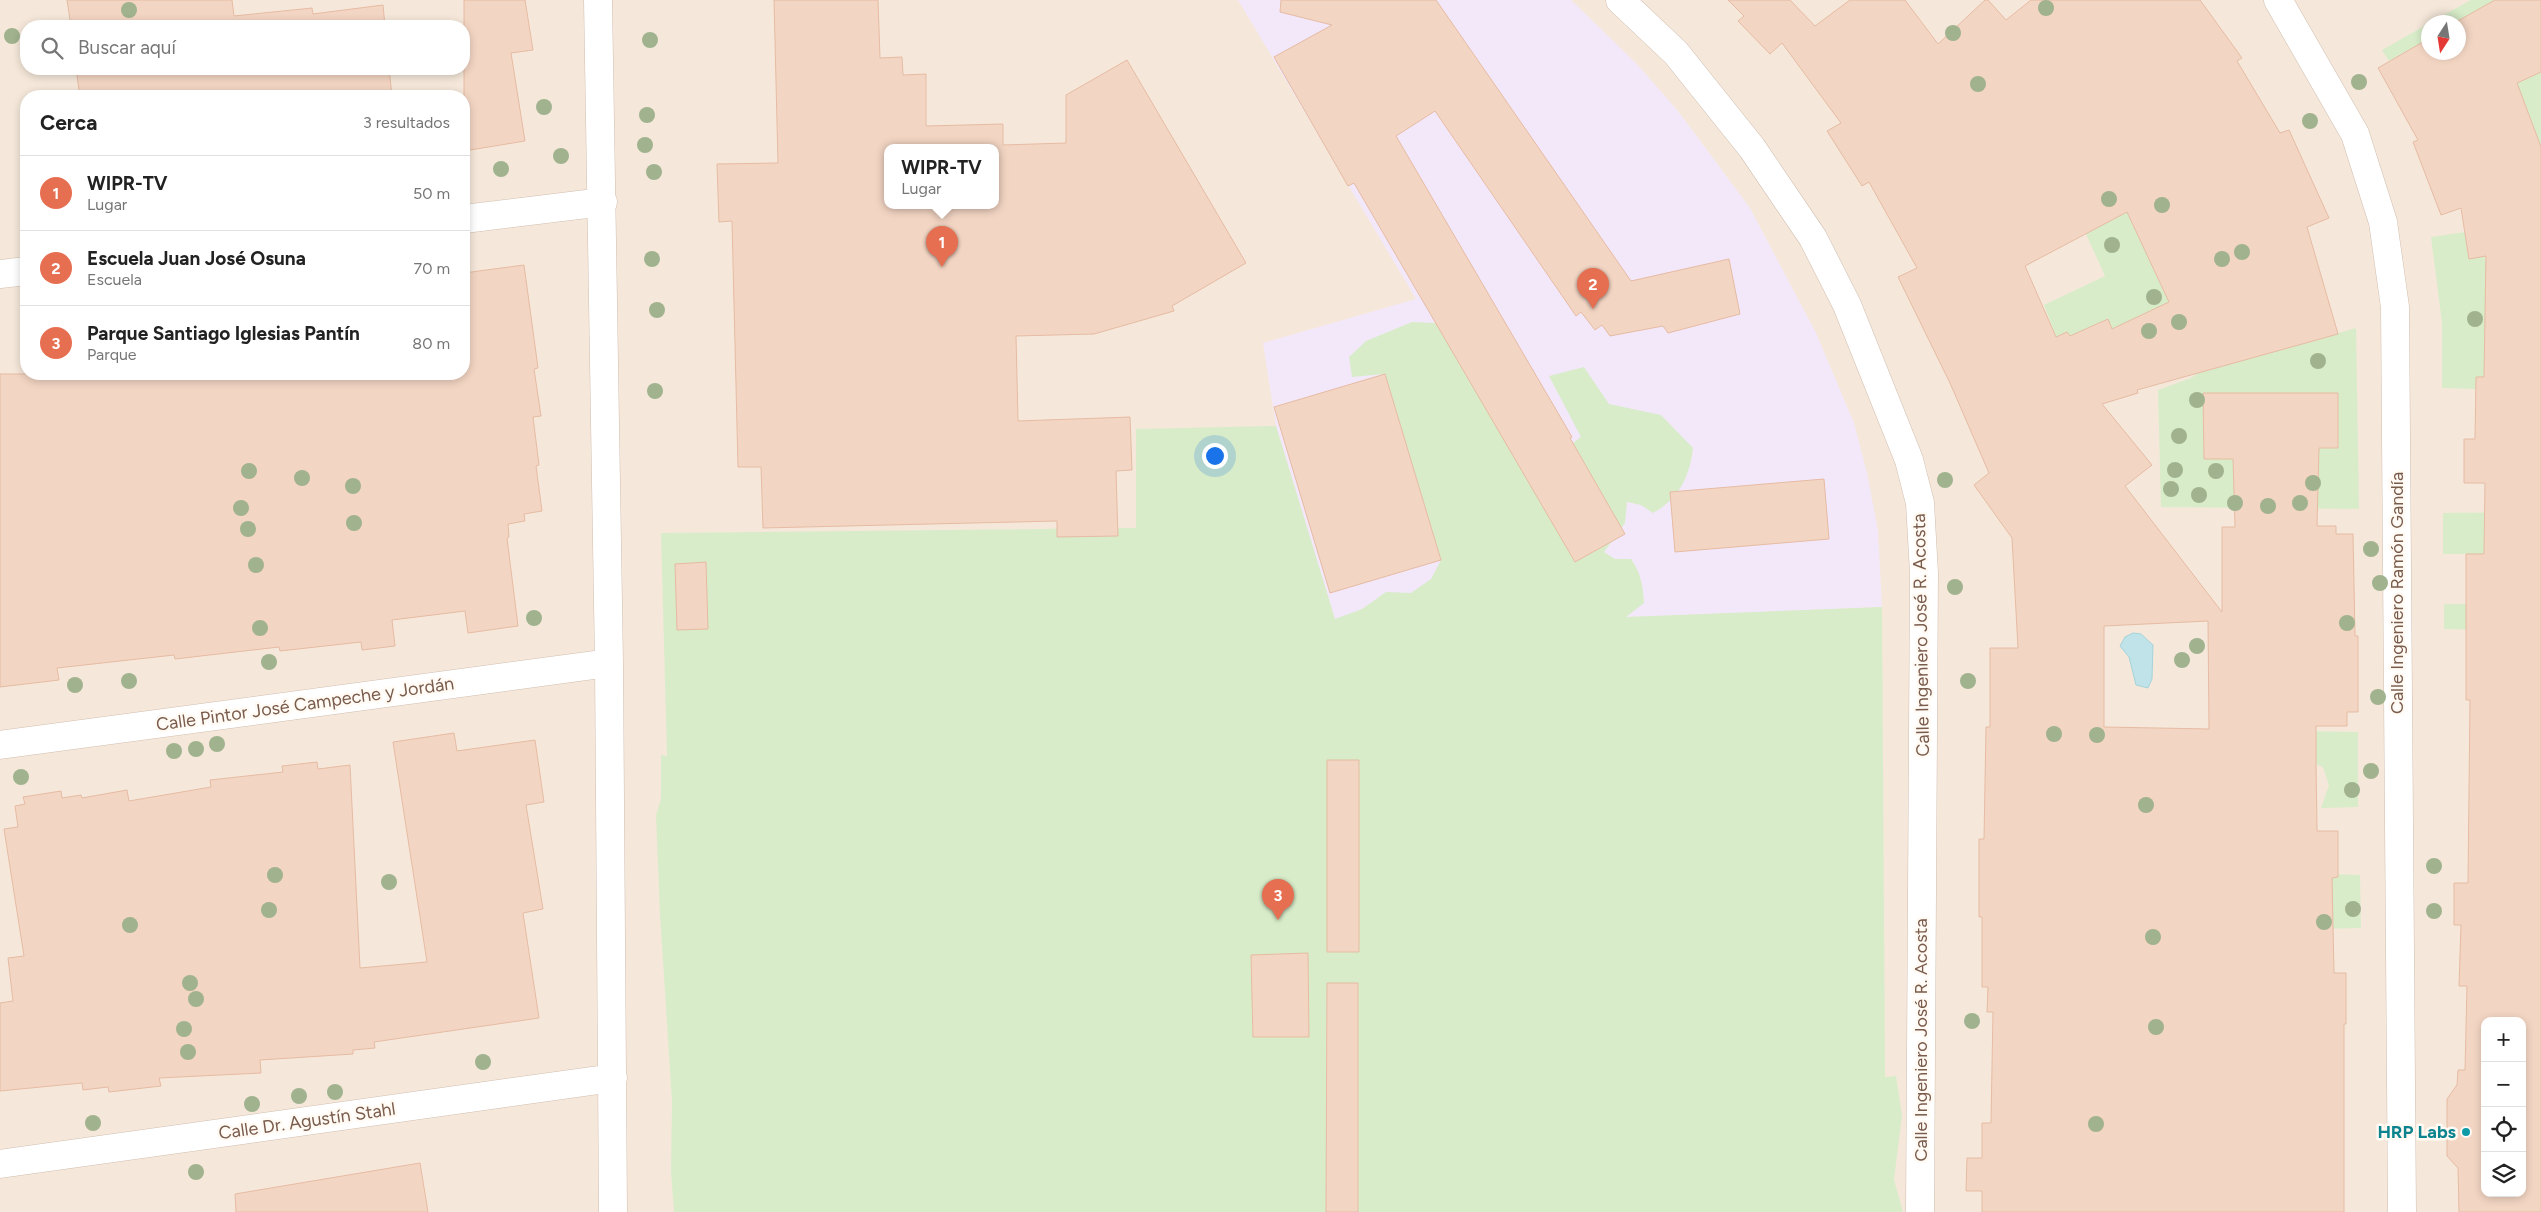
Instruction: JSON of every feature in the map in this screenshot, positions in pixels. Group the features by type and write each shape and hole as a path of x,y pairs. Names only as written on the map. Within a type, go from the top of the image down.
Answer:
{"street":[{"path":"598,0 603,202 609,663 613,1212"},
{"name":"Calle Ingeniero José R. Acosta","path":"1620,0 1676,53 1752,148 1813,238 1850,313 1909,460 1920,502 1924,573 1920,1212"},
{"name":"Calle Ingeniero Ramón Gandía","path":"2278,0 2355,134 2383,222 2395,307 2402,1212"},
{"path":"470,218 603,202"},
{"path":"0,274 20,272"},
{"name":"Calle Pintor José Campeche y Jordán","path":"0,745 609,663"},
{"name":"Calle Dr. Agustín Stahl","path":"0,1164 613,1078"}],"shaded area":[{"path":"0,0 2541,0 2541,1212 0,1212"},
{"path":"1238,0 1571,0 1636,63 1678,111 1750,208 1816,333 1854,423 1867,473 1878,531 1882,607 1338,629 1276,426 1263,343 1416,299"}],"green space":[{"path":"2471,0 2495,0 2466,17 2466,15 2444,15"},
{"path":"2421,28 2421,43 2389,61 2382,50"},
{"path":"2541,72 2541,147 2523,100 2424,128"},
{"path":"2127,208 2163,290 2261,260 2112,329 2107,319 2070,336 2067,332 2056,337 2044,305 2105,276 2086,234"},
{"path":"2465,232 2469,258 2485,256 2490,285 2484,377 2476,377 2476,389 2442,388 2442,323 2431,237"},
{"path":"1412,322 1436,323 1527,477 1581,437 1549,376 1584,367 1609,404 1661,415 1693,448 1686,477 1676,494 1670,501 1653,513 1641,505 1627,502 1625,523 1604,552 1615,559 1631,559 1639,575 1644,603 1626,617 1882,607 1885,1077 1896,1076 1902,1115 1894,1180 1903,1212 674,1212 671,1172 672,1101 660,914 656,815 661,799 661,755 667,756 661,533 1136,528 1136,429 1276,426 1335,619 1362,609 1386,592 1411,593 1431,579 1441,560 1385,374 1352,377 1349,357 1366,341"},
{"path":"2356,328 2359,509 2161,507 2158,390 2191,378 2198,373"},
{"path":"2541,512 2510,554 2443,554 2443,513"},
{"path":"2444,604 2541,604 2531,630 2444,629"},
{"path":"2296,731 2358,732 2358,807 2321,808 2329,785 2323,767 2316,764"},
{"path":"2332,874 2360,875 2361,928 2320,929"}],"water":[{"path":"2133,633 2141,634 2153,645 2152,679 2148,688 2136,685 2129,657 2120,646 2125,637"}],"building":[{"path":"67,0 232,0 234,16 312,8 313,14 383,5 384,20 70,20"},
{"path":"464,0 525,0 533,50 511,53 525,141 470,150 470,90 464,90 464,75 470,75 470,20 464,20"},
{"path":"774,0 878,0 880,58 902,57 903,75 926,74 926,126 1003,124 1003,145 1066,143 1066,95 1127,60 1246,263 1172,306 1174,311 1094,334 1016,336 1018,421 1130,417 1132,470 1116,471 1118,536 1057,537 1057,521 763,528 761,467 738,467 732,221 719,222 717,164 778,163"},
{"path":"1281,0 1436,0 1631,281 1729,259 1740,314 1668,333 1663,326 1610,336 1602,325 1595,330 1581,312 1576,316 1435,111 1396,136 1572,437 1570,438 1625,534 1575,562 1354,183 1348,186 1274,57 1332,25 1280,12"},
{"path":"1728,0 1790,0 1815,26 1850,0 1905,0 1938,44 1985,0 1988,0 2006,20 2031,0 2200,0 2242,58 2237,61 2280,133 2289,130 2329,218 2307,227 2338,334 2137,390 2138,393 2102,404 2152,465 2125,486 2222,612 2222,527 2235,527 2233,459 2204,459 2203,393 2338,393 2338,448 2319,448 2317,526 2336,526 2336,534 2353,534 2355,636 2358,636 2358,712 2347,712 2347,726 2316,726 2316,764 2317,831 2338,831 2338,877 2332,878 2334,973 2346,973 2346,1024 2344,1024 2344,1212 1982,1212 1982,1191 1966,1191 1967,1158 1982,1158 1982,1123 1991,1123 1993,1012 1987,1012 1988,987 1982,987 1982,917 1979,917 1979,839 1984,839 1986,727 1990,727 1990,648 2018,648 2012,538 1974,485 1989,473 1950,383 1898,277 1917,268 1869,182 1862,186 1827,131 1841,123 1782,43 1770,54 1738,21 1744,16","holes":["2127,212 2169,302 2112,329 2108,319 2070,336 2067,332 2056,337 2025,266","2208,621 2209,729 2104,727 2104,626"]},
{"path":"2495,0 2541,0 2541,72 2517,83 2541,147 2541,1212 2459,1212 2458,1168 2447,1156 2447,1099 2457,1085 2458,1070 2465,1070 2467,986 2459,986 2461,925 2454,925 2454,883 2468,883 2470,700 2466,700 2466,554 2484,554 2485,483 2464,483 2464,439 2475,439 2476,377 2484,377 2486,256 2469,259 2461,208 2441,215 2413,142 2418,140 2378,68 2421,43 2421,60 2466,60 2466,16"},
{"path":"77,75 390,75 391,90 79,90"},
{"path":"524,265 538,368 534,369 541,416 533,417 539,465 536,466 542,511 524,514 525,521 508,524 509,537 507,538 518,626 468,633 465,611 392,620 395,646 362,650 361,642 280,651 279,647 175,659 174,655 57,668 59,680 0,687 0,374 20,374 20,380 470,380 470,272"},
{"path":"1385,374 1441,560 1330,593 1274,407"},
{"path":"1824,479 1829,539 1675,552 1670,492"},
{"path":"706,562 708,629 677,630 675,564"},
{"path":"454,733 457,751 535,740 544,802 526,805 543,909 523,913 539,1018 374,1042 375,1048 353,1050 353,1054 260,1060 261,1073 159,1078 161,1086 109,1092 108,1087 83,1090 82,1083 0,1091 0,1003 13,1001 8,958 24,956 4,829 18,827 15,806 25,804 23,797 61,791 62,798 81,795 82,798 127,790 129,801 211,787 210,780 283,772 282,766 317,762 318,769 350,765 360,968 427,962 393,742"},
{"path":"1327,760 1359,760 1359,952 1327,952"},
{"path":"1308,953 1309,1037 1253,1037 1251,955"},
{"path":"1327,983 1358,983 1358,1212 1326,1212"},
{"path":"420,1163 428,1212 236,1212 235,1194"}],"place":[{"name":"WIPR-TV","path":"942,267"},
{"name":"Escuela Juan José Osuna","path":"1593,309"},
{"name":"Parque Santiago Iglesias Pantín","path":"1278,920"},
{"name":"HRP Labs","path":"2466,1132"}]}
